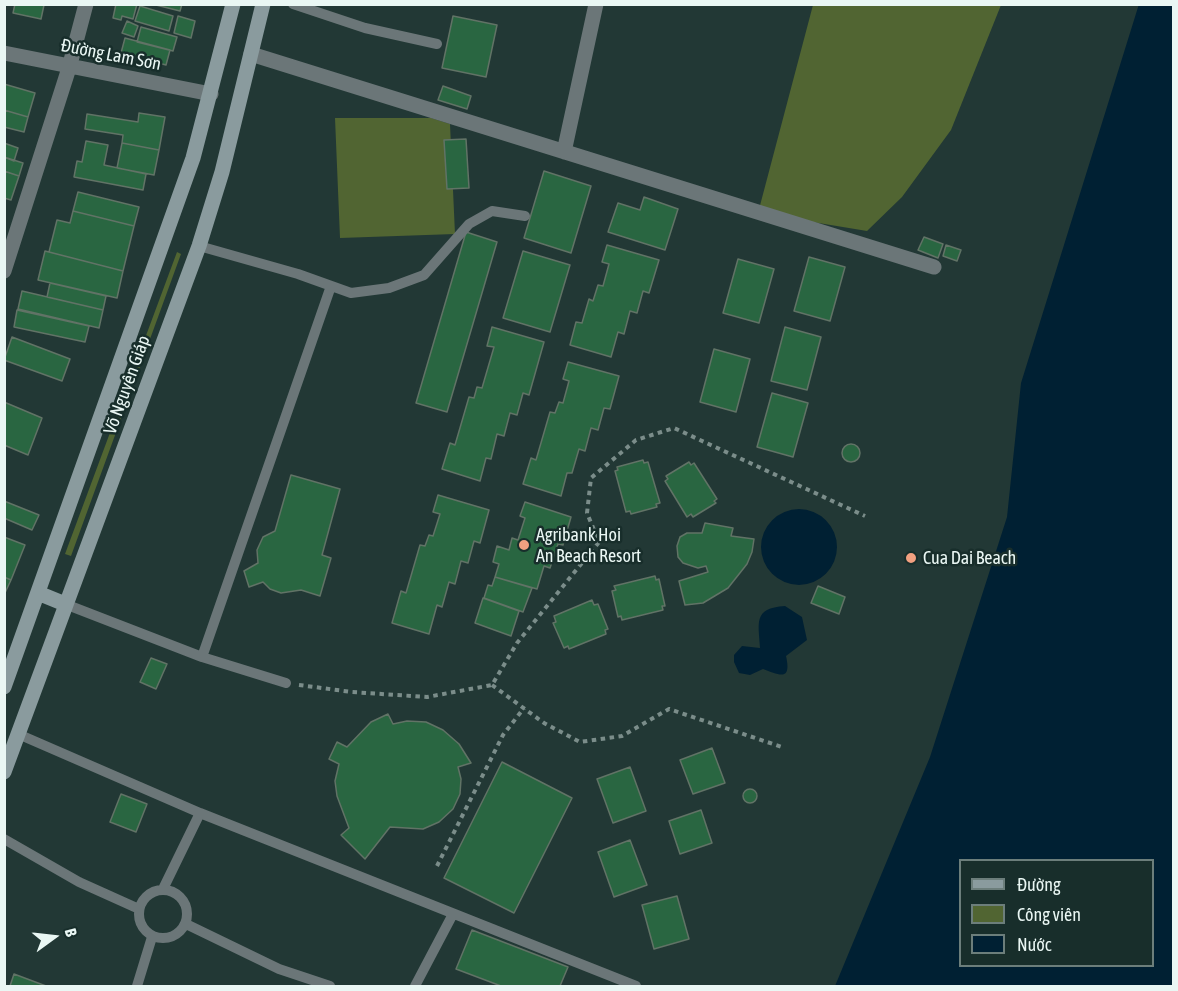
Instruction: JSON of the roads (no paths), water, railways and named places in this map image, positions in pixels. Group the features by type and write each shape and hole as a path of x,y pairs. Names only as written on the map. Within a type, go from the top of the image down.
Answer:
{"main road":[{"name":"Võ Nguyên Giáp","path":"4,687 178,202 211,94 233,4"},
{"name":"Võ Nguyên Giáp","path":"4,772 199,246 222,172 263,4"},
{"path":"38,593 65,604"}],"street":[{"path":"4,271 69,68 86,4"},
{"path":"564,152 596,4"},
{"name":"Đường Lam Sơn","path":"4,53 69,68 211,94"},
{"path":"251,54 934,267"}],"lane":[{"path":"293,4 365,28 437,44"},
{"path":"199,246 351,293 389,288 424,275 469,224 492,211 525,216"},
{"path":"202,657 331,286"},
{"path":"65,604 202,657 286,683"},
{"path":"18,734 200,813 636,987"},
{"path":"163,889 200,813"},
{"path":"4,839 79,882 139,909"},
{"path":"163,889 178,894 187,908 186,924 182,930 168,939 152,937 141,925 139,909 147,895 163,889"},
{"path":"416,987 453,914"},
{"path":"186,924 279,969 330,987"},
{"path":"137,987 152,937"}],"water":[{"path":"1139,4 1174,5 1173,986 835,986 930,757 1007,517 1021,383"},
{"path":"799,509 814,512 826,520 834,532 837,547 834,562 826,574 814,582 799,585 784,582 772,574 764,562 761,547 764,532 772,520 784,512"},
{"path":"785,606 802,617 807,640 786,656 786,673 779,674 763,669 750,675 739,673 734,662 734,655 742,646 760,648 759,625 762,614 774,607"}],"place":[{"name":"Agribank Hoi An Beach Resort","path":"524,545"},
{"name":"Cua Dai Beach","path":"911,558"}]}
